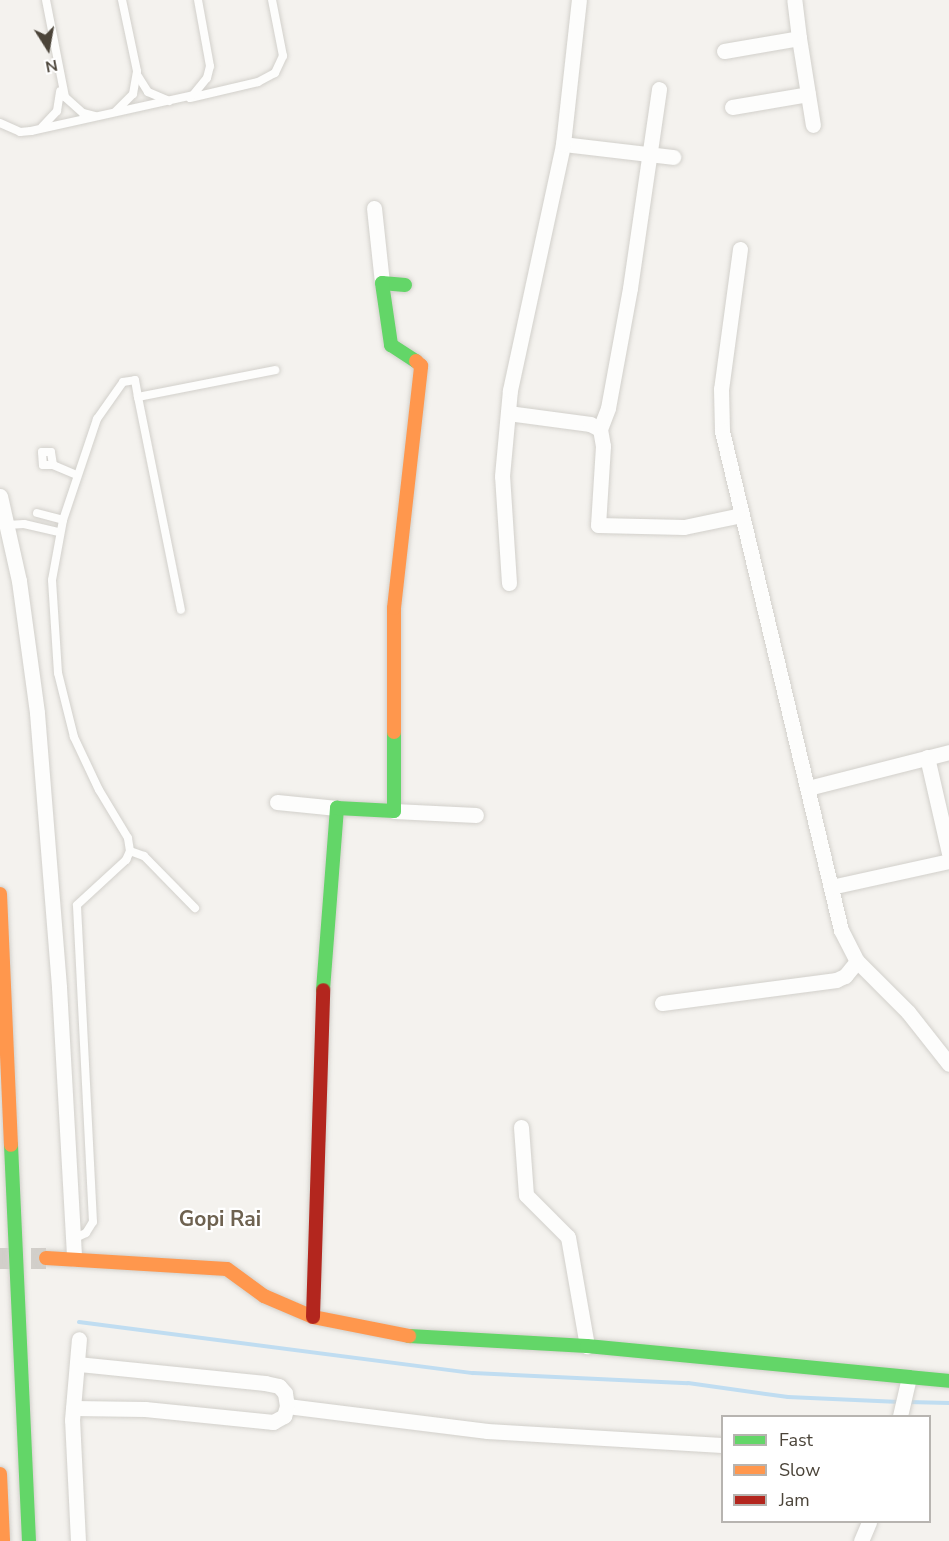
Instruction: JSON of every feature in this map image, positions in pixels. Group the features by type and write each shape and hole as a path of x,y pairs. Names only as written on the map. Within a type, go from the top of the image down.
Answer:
{"main road":[{"path":"313,1317 320,1029 337,808 394,811 394,608 421,366 412,358 395,351 391,345 382,284 405,285"},
{"path":"0,894 29,1541"},
{"path":"46,1257 227,1269 264,1296 313,1317 416,1338 587,1346 904,1398 949,1381"},
{"path":"0,1474 3,1541"}],"street":[{"path":"509,583 502,476 508,413 563,144 579,0"},
{"path":"794,0 813,125"},
{"path":"724,51 799,38"},
{"path":"659,89 609,408 600,429 603,446 598,525 684,527 741,515"},
{"path":"732,107 808,94"},
{"path":"563,144 650,152 674,157"},
{"path":"374,208 382,284"},
{"path":"740,249 720,409 741,515 845,942 857,961 908,1012 949,1064"},
{"path":"508,413 590,424 600,429"},
{"path":"0,496 19,580 37,713 59,987 74,1259"},
{"path":"808,788 949,752"},
{"path":"927,757 949,853"},
{"path":"277,802 337,808"},
{"path":"394,811 476,815"},
{"path":"831,887 949,861"},
{"path":"662,1003 836,980 845,976 857,961"},
{"path":"521,1127 526,1195 568,1237 587,1346"},
{"path":"78,1541 73,1408 79,1339"},
{"path":"73,1408 145,1409 273,1422 284,1416 287,1406 279,1386 265,1383 77,1364"},
{"path":"287,1406 487,1431 721,1445"},
{"path":"861,1541 868,1523"}],"lane":[{"path":"32,131 51,120 57,111 61,87 46,0"},
{"path":"122,0 141,82 158,98 182,100 201,87 210,66 198,0"},
{"path":"0,123 8,129 32,131 258,82 275,73 283,56 272,0"},
{"path":"61,87 73,106 83,113 107,115 117,111 133,94 137,71"},
{"path":"138,397 275,370"},
{"path":"73,1239 86,1233 93,1222 77,905 126,860 130,851 128,838 86,765 63,694 52,604 60,532 77,475 98,419 123,382 135,380 181,610"},
{"path":"53,465 77,475"},
{"path":"37,513 63,520"},
{"path":"7,525 24,524 60,532"},
{"path":"130,851 144,856 195,908"}],"waterway":[{"path":"79,1322 473,1373 688,1383 788,1397 900,1402"},
{"path":"908,1402 949,1403"}],"tunnel":[{"path":"0,1258 46,1258"}],"traffic: fast":[{"path":"405,285 382,283 391,345 416,361"},
{"path":"323,990 337,808 394,811 394,732"},
{"path":"11,1145 29,1541"},
{"path":"409,1336 587,1346 949,1381"}],"traffic: slow":[{"path":"394,732 394,608 421,366 416,361"},
{"path":"0,894 11,1145"},
{"path":"46,1258 227,1269 264,1296 313,1317 409,1336"},
{"path":"0,1474 3,1541"}],"traffic: jam":[{"path":"313,1317 323,990"}],"district":[{"name":"Gopi Rai","path":"220,1219"}]}
